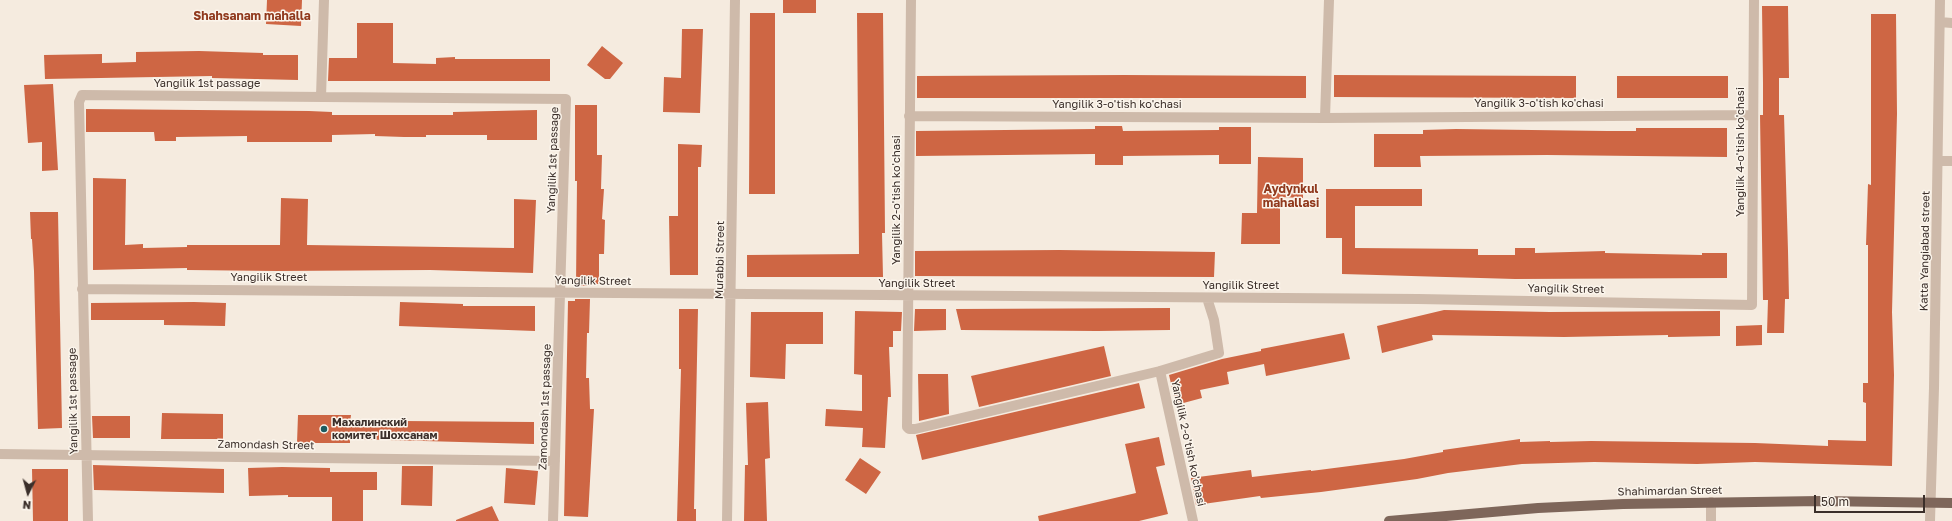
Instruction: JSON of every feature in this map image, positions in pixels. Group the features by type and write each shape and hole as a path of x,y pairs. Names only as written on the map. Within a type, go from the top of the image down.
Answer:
{"main road":[{"name":"Shahimardan Street","path":"1388,521 1538,508 1711,502 1952,503"}],"street":[{"path":"321,97 324,0"},
{"name":"Murabbi Street","path":"727,521 735,0"},
{"name":"Yangilik 2-o'tish ko'chasi","path":"911,0 907,427 909,429 1160,371 1219,353 1214,320 1207,298"},
{"path":"1325,118 1329,0"},
{"name":"Yangilik 4-o'tish ko'chasi","path":"1752,305 1754,0"},
{"name":"Katta Yangiabad street","path":"1930,521 1940,0"},
{"path":"1940,22 1952,23"},
{"name":"Yangilik 1st passage","path":"88,521 79,102 82,95 566,100 560,292"},
{"name":"Yangilik 3-o'tish ko'chasi","path":"909,116 1325,118 1753,115"},
{"path":"1938,161 1952,161"},
{"name":"Yangilik Street","path":"82,289 1426,299 1752,305"},
{"name":"Zamondash 1st passage","path":"552,521 554,520 560,292"},
{"name":"Yangilik 2-o'tish ko'chasi","path":"1160,371 1193,521"},
{"name":"Zamоndash Street","path":"0,454 555,461"},
{"path":"1711,502 1711,521"}],"building":[{"path":"267,0 302,0 301,26 266,24"},
{"path":"783,0 816,0 816,13 783,13"},
{"path":"1762,6 1788,6 1789,78 1779,78 1779,115 1784,115 1789,299 1785,299 1784,333 1767,333 1768,300 1763,300 1760,115 1763,115"},
{"path":"750,13 775,13 775,194 749,194"},
{"path":"857,13 883,13 885,233 882,233 883,277 747,277 747,255 859,254"},
{"path":"1871,14 1896,14 1897,114 1892,312 1894,375 1892,466 1755,462 1697,464 1594,462 1522,464 1448,473 1417,479 1321,492 1261,498 1260,496 1196,505 1191,478 1251,470 1252,477 1311,471 1404,459 1443,452 1443,450 1520,439 1520,442 1591,441 1755,443 1828,446 1828,440 1866,441 1866,403 1863,402 1863,383 1868,383 1868,245 1866,245 1868,184 1871,185"},
{"path":"357,23 393,23 393,63 436,64 436,58 455,57 455,59 550,59 550,81 328,81 329,58 357,58"},
{"path":"682,29 703,29 700,113 663,112 664,77 681,78"},
{"path":"602,46 623,63 610,79 605,79 587,65"},
{"path":"199,51 263,53 263,55 298,55 298,80 212,78 212,76 45,79 44,55 102,54 102,63 136,62 136,52"},
{"path":"1334,75 1576,76 1576,98 1334,97"},
{"path":"917,76 1306,76 1306,98 917,98"},
{"path":"1617,76 1728,76 1728,98 1617,98"},
{"path":"53,84 58,170 42,171 42,142 28,143 24,85"},
{"path":"575,105 597,105 597,155 602,155 601,189 604,189 602,219 605,220 604,254 599,254 599,284 590,284 590,286 576,286 577,181 575,181"},
{"path":"86,109 309,111 332,112 332,115 453,115 453,112 537,110 537,140 487,140 487,135 426,135 426,137 404,137 375,136 375,134 332,135 332,142 247,142 247,136 176,137 176,141 155,141 154,132 86,132"},
{"path":"1095,126 1122,126 1123,131 1219,130 1219,127 1251,127 1251,164 1219,164 1219,155 1123,156 1123,165 1095,165 1095,154 916,156 916,131 1095,129"},
{"path":"1636,128 1727,128 1727,157 1547,155 1420,156 1421,167 1374,167 1374,134 1423,134 1423,130 1456,129 1636,131"},
{"path":"678,144 702,145 701,167 698,167 698,275 670,275 669,216 678,216"},
{"path":"1258,157 1303,158 1303,198 1280,197 1280,244 1241,244 1242,213 1257,213"},
{"path":"93,178 126,179 125,245 143,244 143,248 187,247 187,245 280,245 281,198 308,199 307,245 514,248 514,199 536,200 533,273 430,270 187,270 187,268 93,270"},
{"path":"1326,189 1422,189 1422,206 1355,206 1355,248 1478,249 1478,255 1515,255 1515,248 1535,248 1535,253 1605,251 1605,253 1702,255 1702,253 1727,253 1727,278 1515,279 1342,274 1342,238 1326,238"},
{"path":"30,212 58,212 62,428 38,429 34,271"},
{"path":"1059,250 1215,252 1214,277 915,276 915,251"},
{"path":"575,299 590,299 589,333 587,333 586,378 589,378 590,409 594,409 588,517 564,516 568,301 575,301"},
{"path":"400,302 463,304 463,306 535,306 535,331 399,326"},
{"path":"91,303 226,303 225,326 164,325 164,320 91,320"},
{"path":"1170,308 1170,330 1097,331 961,330 956,309"},
{"path":"679,309 698,309 694,509 696,509 696,521 677,521 681,369 679,369"},
{"path":"915,309 946,309 946,330 914,331"},
{"path":"1444,310 1550,312 1720,311 1720,336 1668,337 1668,335 1564,337 1432,335 1433,340 1382,353 1377,326"},
{"path":"855,311 902,312 901,331 893,331 893,347 889,347 891,397 888,397 885,448 862,447 863,428 825,426 826,409 862,411 862,375 854,374"},
{"path":"751,312 823,312 823,344 786,344 785,379 750,377"},
{"path":"1762,325 1762,345 1736,346 1736,326"},
{"path":"1344,333 1350,359 1266,376 1264,364 1227,372 1229,384 1200,390 1202,398 1176,405 1169,375 1222,359 1261,351 1261,349"},
{"path":"1104,346 1111,376 979,407 971,376"},
{"path":"918,374 948,374 949,414 919,421"},
{"path":"1139,383 1145,408 922,460 916,435"},
{"path":"768,402 770,458 765,459 767,521 744,521 745,465 748,465 746,403"},
{"path":"162,413 223,414 223,439 161,439"},
{"path":"298,415 351,415 350,423 402,424 402,421 534,422 534,444 350,439 350,443 297,443"},
{"path":"92,416 130,416 130,438 93,438"},
{"path":"1159,437 1165,465 1156,467 1168,514 1139,521 1039,521 1038,516 1136,493 1125,444"},
{"path":"860,458 881,472 866,494 845,480"},
{"path":"93,465 224,469 224,493 94,490"},
{"path":"402,466 433,466 432,506 401,505"},
{"path":"248,468 330,468 330,472 377,472 377,490 363,490 363,521 332,521 332,497 288,497 288,495 249,496"},
{"path":"506,468 538,471 535,505 504,503"},
{"path":"32,469 68,469 68,521 33,521"},
{"path":"492,506 499,521 456,521 456,520"}],"place":[{"name":"Махалинский комитет Шохcанам","path":"324,429"}],"district":[{"name":"Shahsanam mahalla","path":"252,16"},
{"name":"Aydynkul mahallasi","path":"1291,196"}]}
